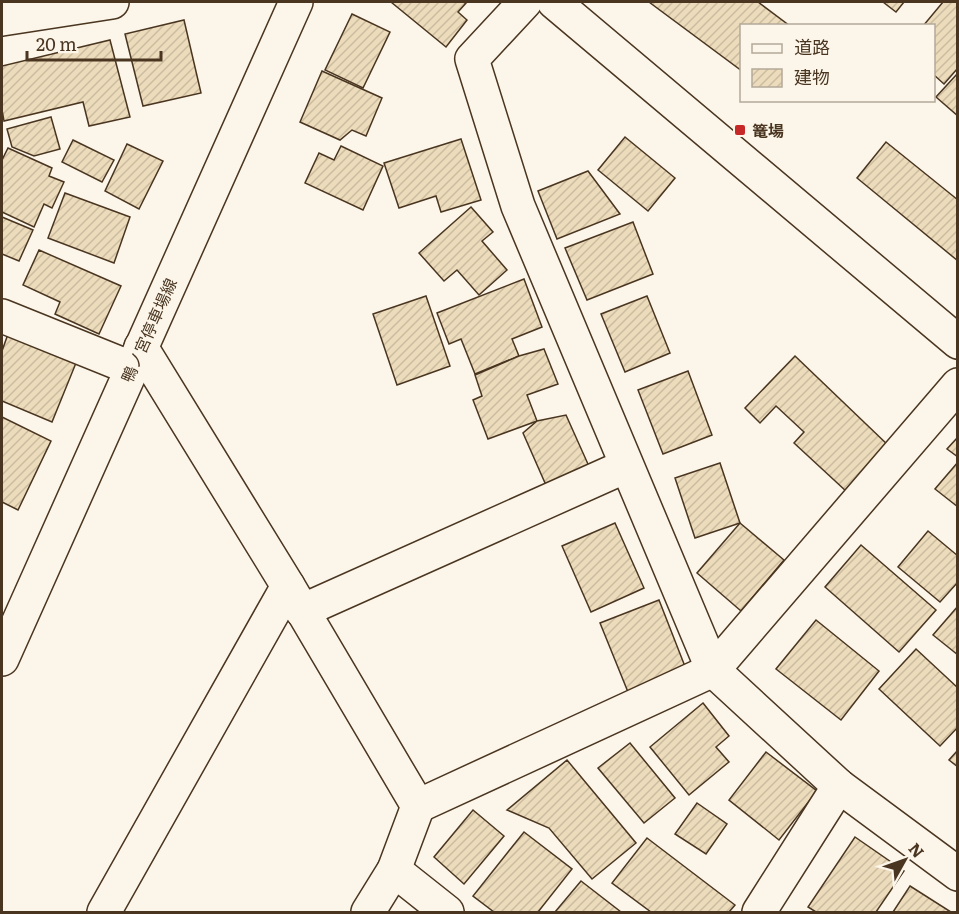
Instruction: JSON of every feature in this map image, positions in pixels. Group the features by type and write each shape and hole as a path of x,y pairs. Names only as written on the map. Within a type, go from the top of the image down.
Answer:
{"street":[{"path":"2,19 112,2"},
{"name":"鴨ノ宮停車場線","path":"2,658 296,2"},
{"path":"525,2 472,59 518,206 713,670 839,786 957,874"},
{"path":"554,2 957,342"},
{"path":"2,316 136,357 295,598 418,806"},
{"path":"368,912 394,870 418,806 713,670 957,385"},
{"path":"104,912 295,598 626,466"},
{"path":"759,912 839,786"},
{"path":"394,870 447,912"}],"building":[{"path":"391,2 463,2 466,3 458,12 467,20 446,47"},
{"path":"649,2 758,2 787,24 740,24 740,70"},
{"path":"883,2 904,2 896,12"},
{"path":"943,2 958,2 958,68 944,84 935,76 935,24 925,24"},
{"path":"352,14 390,32 363,88 325,70"},
{"path":"184,20 201,93 143,106 125,34"},
{"path":"110,40 130,117 89,126 83,102 4,121 2,66"},
{"path":"322,71 382,98 366,136 352,130 340,140 300,122"},
{"path":"958,73 958,116 936,97"},
{"path":"51,117 60,149 34,156 12,147 7,129"},
{"path":"625,137 675,178 648,211 598,170"},
{"path":"461,139 481,200 441,212 436,196 399,208 384,163"},
{"path":"73,140 114,160 102,182 62,162"},
{"path":"886,142 958,200 958,261 857,178"},
{"path":"127,144 163,161 139,209 105,191"},
{"path":"341,146 383,166 363,210 305,183 319,153 334,160"},
{"path":"8,148 52,168 49,176 64,182 52,208 44,204 34,227 2,212 2,160"},
{"path":"588,171 620,214 557,239 538,191"},
{"path":"65,193 130,217 114,263 48,238"},
{"path":"471,207 493,232 482,241 507,270 479,295 457,270 444,281 419,253"},
{"path":"2,217 33,230 19,261 2,254"},
{"path":"633,222 653,274 587,300 565,248"},
{"path":"39,250 121,286 99,334 55,314 60,302 23,285"},
{"path":"524,279 542,327 512,339 519,356 475,374 461,339 449,344 437,313"},
{"path":"426,296 450,366 397,385 373,314"},
{"path":"647,296 670,353 625,372 601,314"},
{"path":"8,334 76,363 52,422 2,401 2,351"},
{"path":"544,349 558,384 527,395 537,421 488,439 473,400 482,396 475,375 519,356"},
{"path":"795,356 890,447 847,492 794,443 804,432 776,406 760,423 745,408"},
{"path":"688,371 712,435 663,454 638,390"},
{"path":"566,415 592,473 549,492 523,433 537,421"},
{"path":"2,417 51,441 18,510 2,502"},
{"path":"958,437 958,457 947,449"},
{"path":"958,462 958,507 935,489"},
{"path":"720,463 740,523 695,538 675,478"},
{"path":"615,523 644,588 591,612 562,546"},
{"path":"740,523 784,560 741,611 697,573"},
{"path":"928,531 958,556 958,582 940,602 898,567"},
{"path":"861,545 936,610 899,652 825,587"},
{"path":"659,600 686,669 628,692 600,623"},
{"path":"958,606 958,655 933,635"},
{"path":"816,620 879,671 841,720 776,669"},
{"path":"916,649 958,688 958,727 940,746 879,689"},
{"path":"703,703 729,736 716,747 729,762 689,795 650,747"},
{"path":"630,743 675,798 644,823 598,768"},
{"path":"958,750 958,767 949,760"},
{"path":"766,752 817,791 779,840 729,800"},
{"path":"567,760 636,843 592,879 549,828 507,810"},
{"path":"697,803 727,824 706,854 675,834"},
{"path":"473,810 504,836 464,884 434,857"},
{"path":"524,832 572,869 538,912 494,912 473,896"},
{"path":"855,837 904,871 876,912 816,912 808,907"},
{"path":"647,838 735,905 729,912 651,912 612,883"},
{"path":"581,881 621,912 555,912"},
{"path":"910,886 951,912 893,912"}],"place":[{"name":"篭場","path":"740,130"}]}
